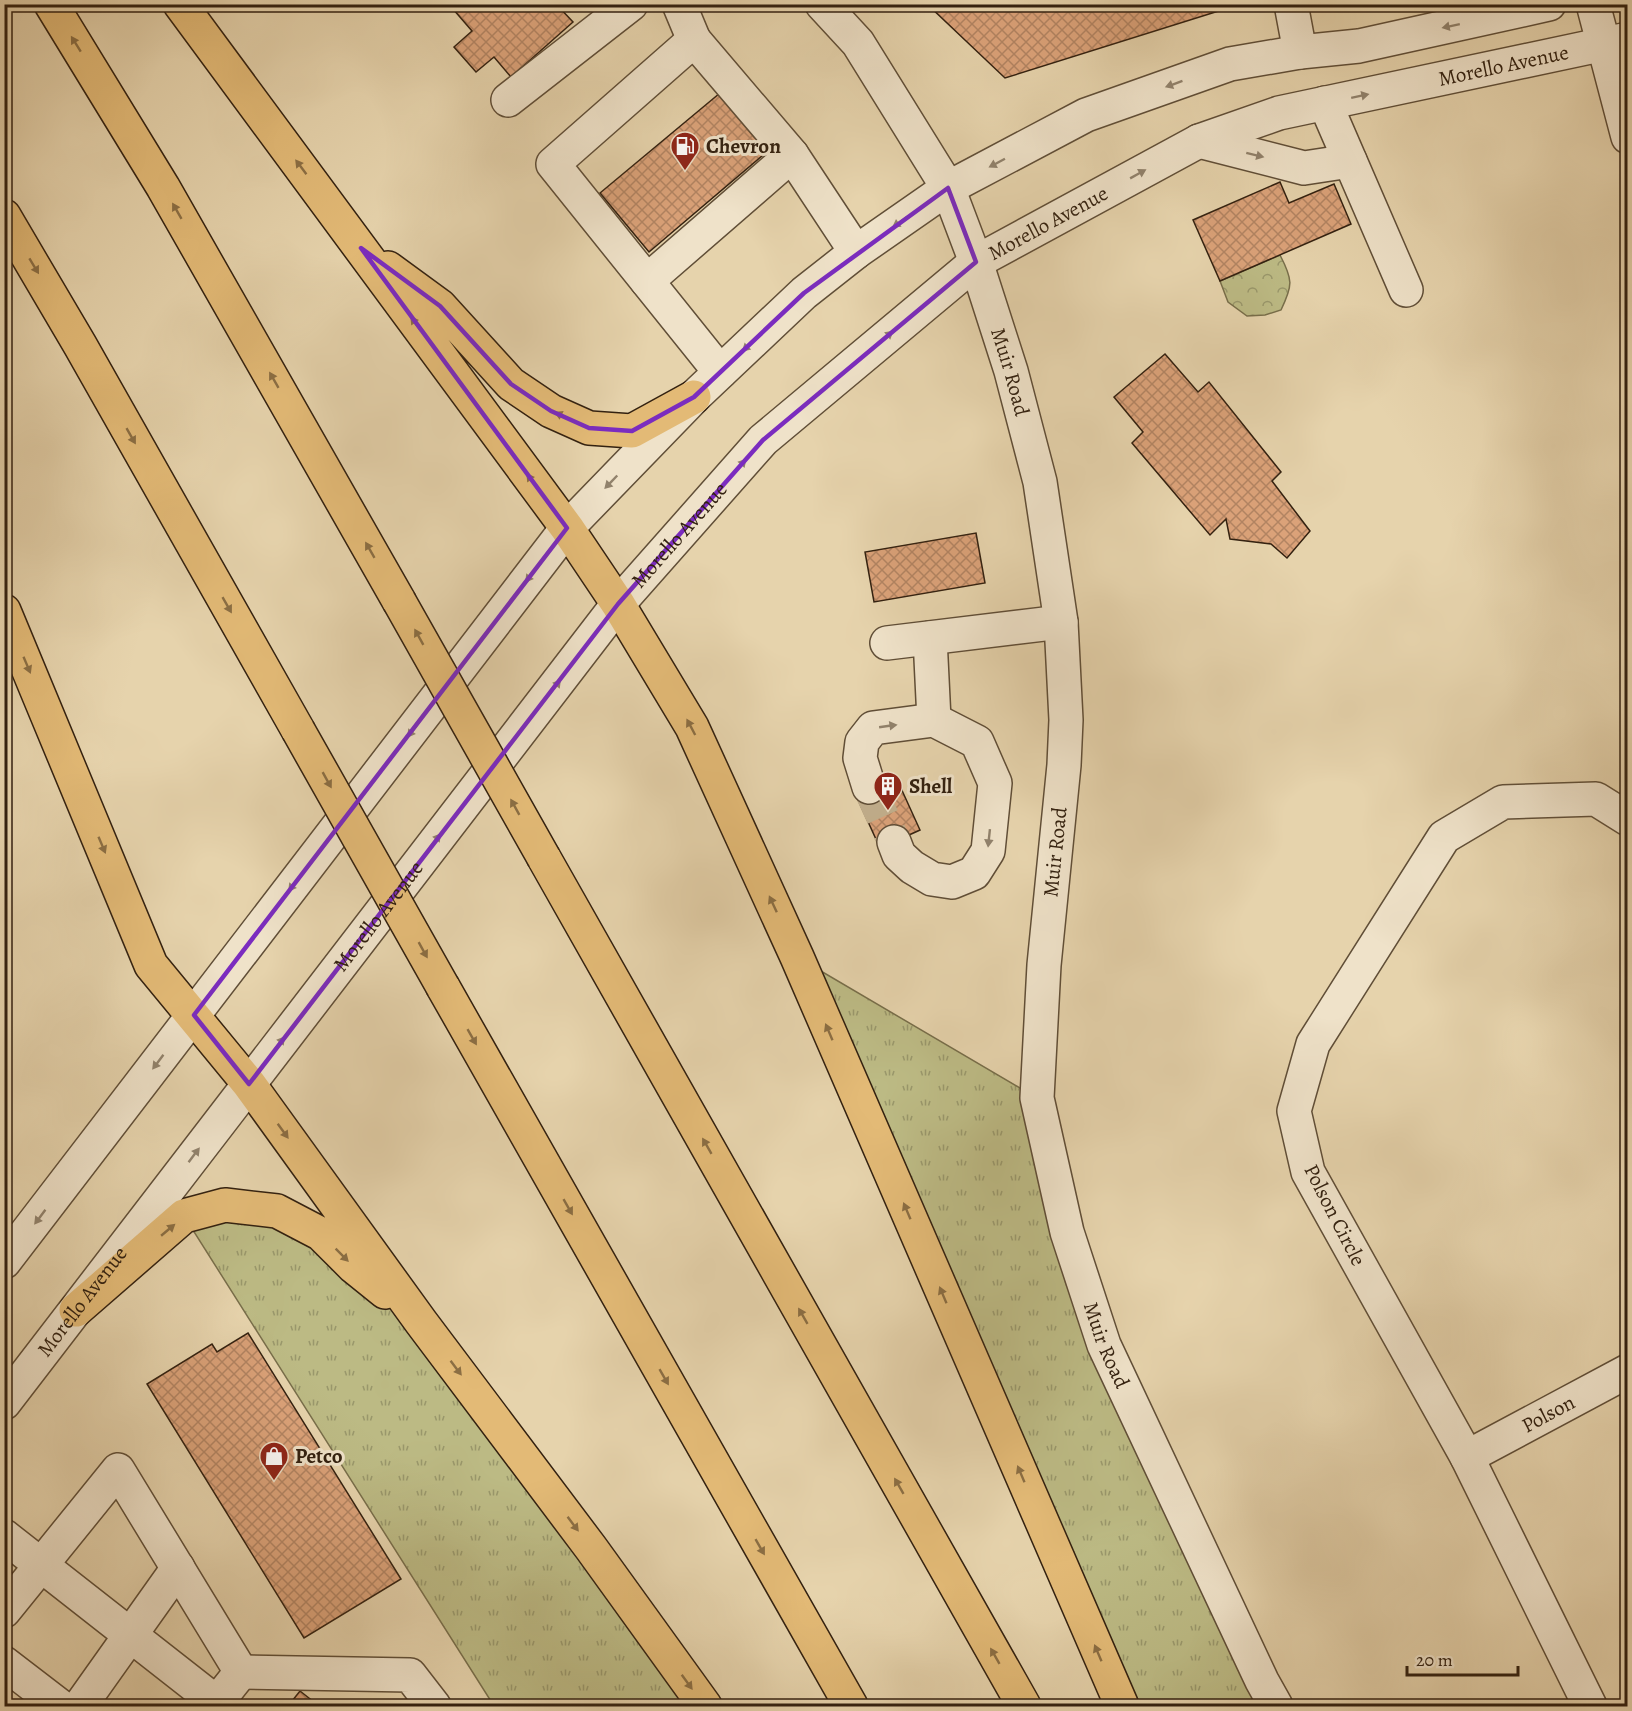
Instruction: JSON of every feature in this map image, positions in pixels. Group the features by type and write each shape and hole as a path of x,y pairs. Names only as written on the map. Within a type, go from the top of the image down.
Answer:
{"highway":[{"path":"51,4 163,187 1024,1707"},
{"path":"180,4 567,528 618,604 692,727 792,946 1122,1707"},
{"path":"4,216 86,356 851,1707"},
{"path":"361,248 440,306 511,384 551,411 589,428 632,430 694,397"},
{"path":"4,611 151,965 249,1083 421,1322 591,1548 705,1707"},
{"path":"76,1310 184,1216 225,1205 277,1211 321,1234 354,1267 421,1322"}],"street":[{"path":"508,100 631,4"},
{"path":"679,4 694,40 792,155 856,252"},
{"name":"Muir Road","path":"822,4 858,43 948,188 976,262 1011,371 1040,482 1061,622 1066,720 1065,754 1044,965 1037,1098 1067,1232 1104,1345 1276,1707"},
{"path":"1291,4 1300,52"},
{"path":"4,1262 567,528 694,397 804,293 856,252 948,188 1086,115 1230,64 1359,45 1549,4"},
{"path":"1593,4 1615,42 1628,137"},
{"path":"694,40 553,164 720,372"},
{"name":"Morello Avenue","path":"4,1403 618,604 763,440 976,262 1199,141 1279,113 1615,42"},
{"path":"1325,103 1406,290"},
{"path":"1199,141 1304,168 1350,162"},
{"path":"647,281 792,155"},
{"path":"887,643 1061,622"},
{"path":"930,638 934,720"},
{"path":"869,787 861,758 862,741 873,728 934,720 976,742 995,783 988,851 974,873 952,882 932,879 912,867 899,855 894,842"},
{"name":"Polson Circle","path":"1590,1707 1467,1457 1308,1172 1294,1112 1313,1044 1444,837 1503,802 1596,799 1628,819"},
{"name":"Polson","path":"1467,1457 1628,1371"},
{"path":"4,1611 118,1470 241,1672"},
{"path":"4,1536 131,1634 215,1705 241,1672"},
{"path":"80,1707 178,1568"},
{"path":"4,1663 60,1707"},
{"path":"241,1672 410,1675 434,1707"}],"highlighted area":[{"path":"948,188 976,262 763,440 618,604 249,1084 194,1015 567,528 361,248 440,306 511,384 551,411 589,428 632,431 694,397 804,293"}],"green space":[{"path":"1280,255 1290,282 1281,310 1265,315 1247,316 1228,302 1220,281"},
{"path":"797,957 1037,1098 1067,1232 1276,1706 1122,1706"},
{"path":"277,1211 421,1322 705,1706 494,1706 184,1216"}],"building":[{"path":"458,4 556,4 573,22 511,77 494,57 476,72 454,47 472,31 453,9"},
{"path":"927,4 1223,4 1225,9 1005,78"},
{"name":"Chevron","path":"720,93 769,150 649,252 600,193"},
{"path":"1280,182 1289,203 1334,184 1351,224 1220,281 1193,220"},
{"path":"1165,354 1198,392 1209,382 1281,472 1272,481 1310,531 1287,558 1271,544 1230,539 1226,519 1210,535 1132,443 1143,432 1114,397"},
{"path":"976,533 985,583 874,602 865,552"},
{"name":"Shell","path":"895,775 920,830 880,848 855,793"},
{"name":"Petco","path":"248,1333 401,1579 304,1638 147,1384 212,1344 217,1352"},
{"path":"300,1691 319,1706 288,1706"}],"tunnel":[{"path":"869,787 894,842"}],"place":[{"name":"Chevron","path":"685,172"},
{"name":"Shell","path":"888,812"},
{"name":"Petco","path":"274,1482"}]}
